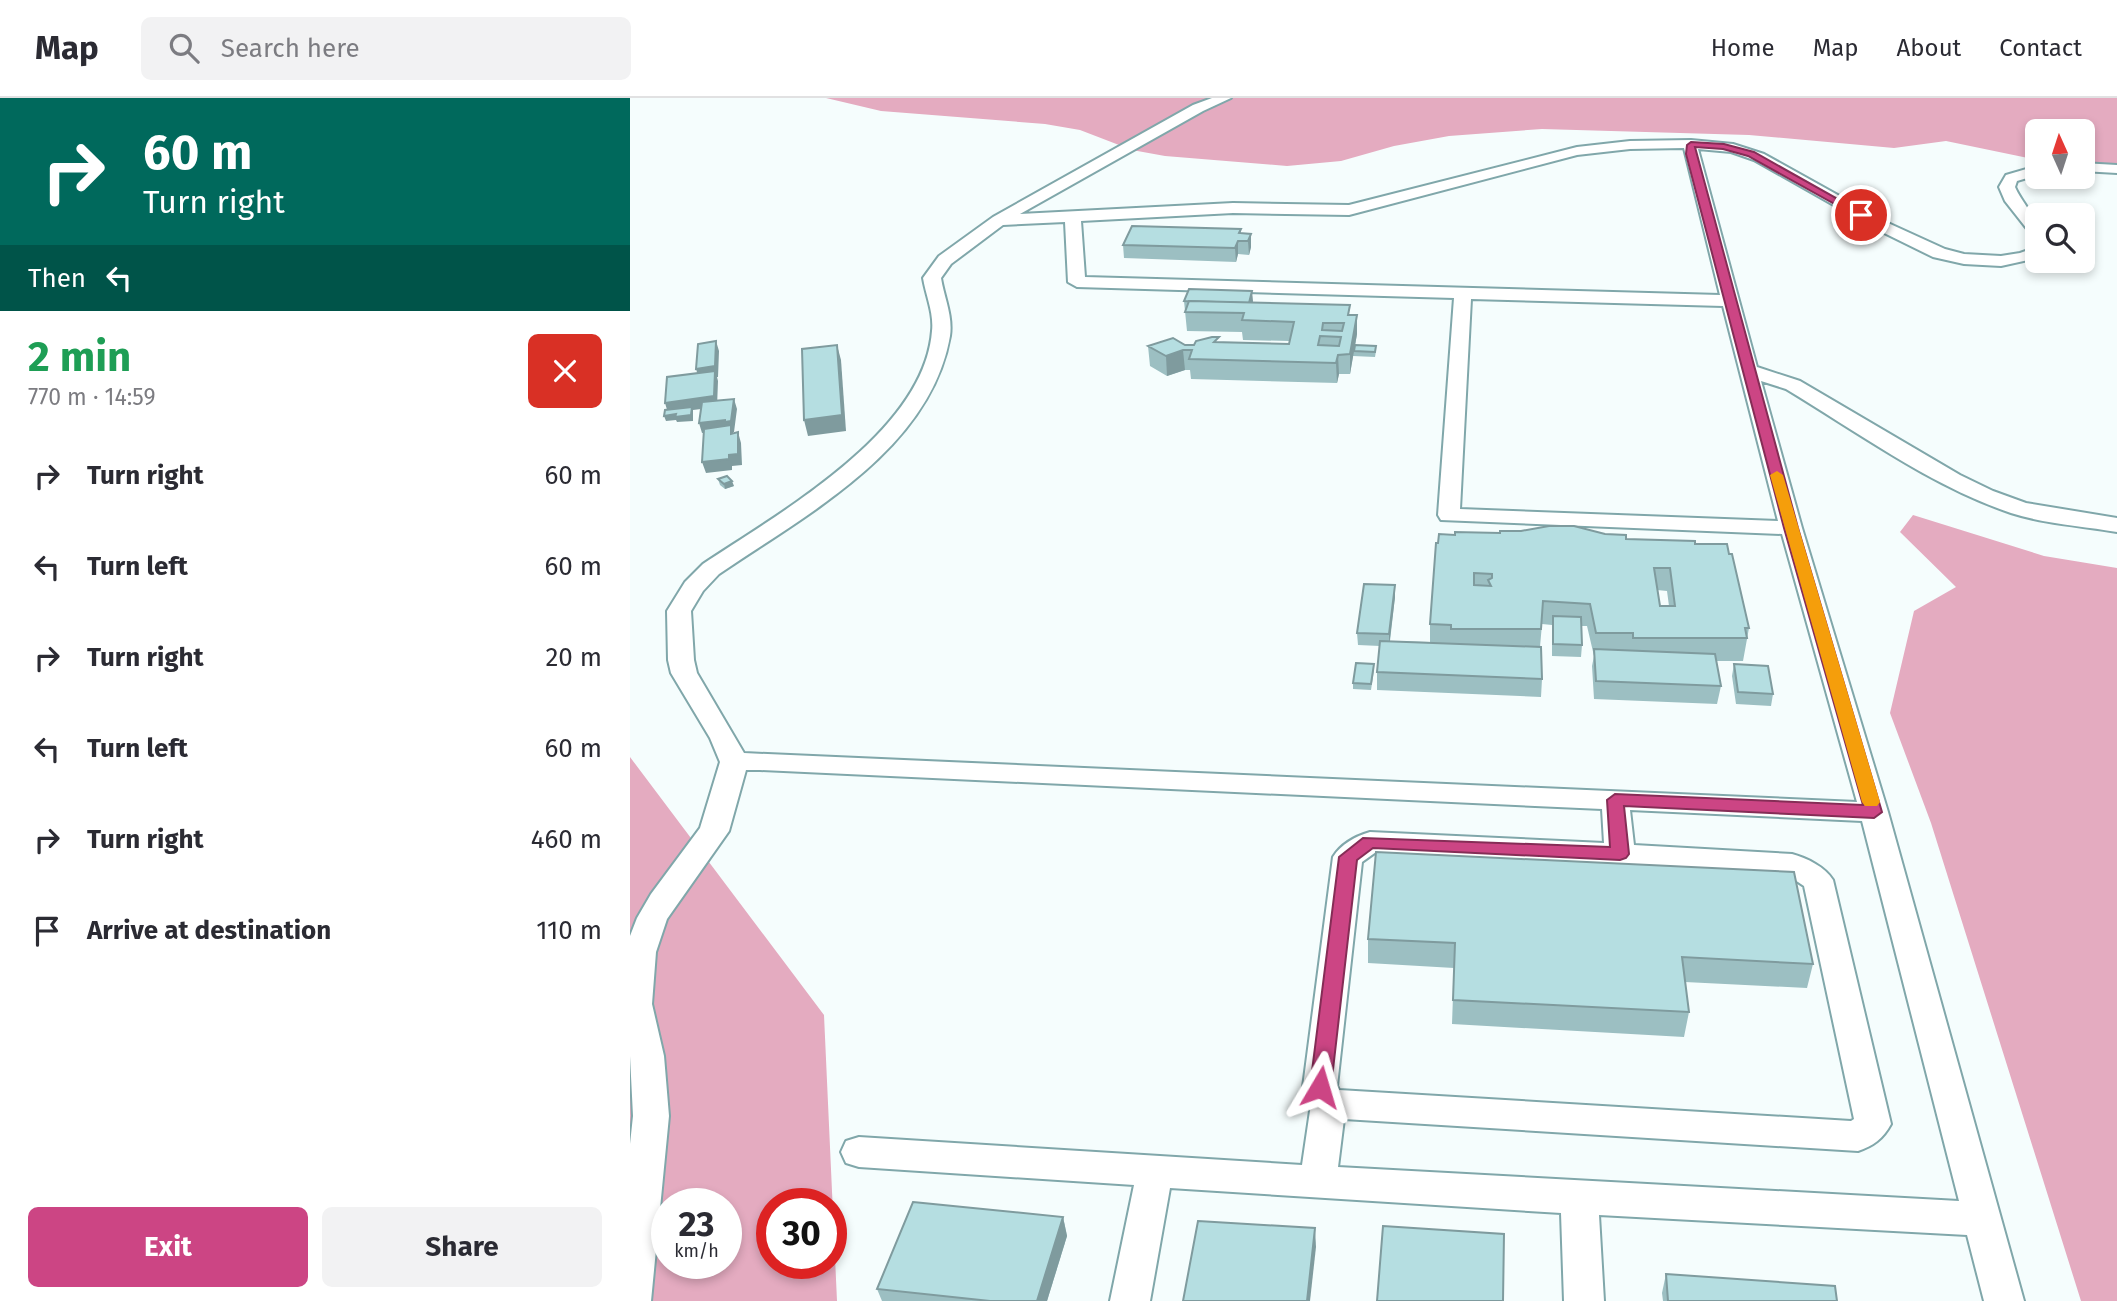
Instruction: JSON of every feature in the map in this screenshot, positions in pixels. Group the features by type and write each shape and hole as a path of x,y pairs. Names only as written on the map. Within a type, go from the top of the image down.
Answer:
{"street":[{"path":"631,1301 651,1115 647,1056 636,1004 640,952 652,918 714,831 734,762 724,738 684,673 679,611 693,587 712,569 848,472 870,454 905,417 926,383 941,336 940,309 932,278 944,260 1006,216 1198,108 1224,98"},
{"path":"1006,216 1022,221 1233,208 1349,210 1577,151 1630,145 1691,145 1733,148 1759,157 1882,226 1938,253 1989,261 2013,260 2025,256"},
{"path":"1691,145 1691,154 1748,370 1874,812 2004,1301"},
{"path":"2095,168 2117,169"},
{"path":"2025,174 2011,178 2007,187 2013,201 2025,216"},
{"path":"1073,218 1076,282 1731,301"},
{"path":"1463,294 1449,515 1791,528"},
{"path":"1748,370 1793,385 1952,480 1994,500 2047,515 2117,525"},
{"path":"734,762 760,761 1874,812"},
{"path":"1615,800 1620,854"},
{"path":"1318,1181 1329,1104 1320,1087 1348,857 1370,842 1792,864 1818,880 1873,1124 1858,1136 1329,1104"},
{"path":"859,1152 1579,1198 1981,1219"},
{"path":"1130,1301 1155,1171"},
{"path":"1579,1198 1584,1301"}],"shaded area":[{"path":"826,98 2117,98 2117,166 2095,165 2095,119 2025,119 2025,157 1946,141 1894,148 1749,135 1542,129 1449,136 1394,146 1341,161 1287,166 1165,156 1132,150 1080,130 1045,124 881,111"},
{"path":"1913,515 2044,556 2117,568 2117,1301 2081,1301 1931,823 1890,713 1914,611 1956,587 1900,532"},
{"path":"630,757 824,1015 832,1188 756,1188 756,1279 836,1279 837,1301 630,1301"}],"building":[{"path":"1132,226 1241,229 1239,233 1251,234 1248,241 1238,241 1235,248 1123,245"},
{"path":"1189,289 1252,291 1249,303 1184,301"},
{"path":"1189,301 1350,305 1348,315 1357,315 1350,354 1338,355 1336,363 1189,359 1192,350 1166,356 1148,346 1173,338 1185,345 1194,345 1196,341 1212,337 1219,337 1214,342 1289,344 1294,322 1242,320 1244,313 1185,312","holes":["1323,323 1344,323 1342,331 1322,330","1320,336 1341,337 1339,346 1318,345"]},
{"path":"716,341 715,366 696,369 698,344"},
{"path":"837,345 842,415 804,420 802,349"},
{"path":"1355,345 1376,346 1375,352 1354,351"},
{"path":"715,371 714,396 665,403 667,377"},
{"path":"734,399 731,421 699,423 702,402"},
{"path":"692,407 691,415 664,416 665,410"},
{"path":"731,425 731,434 738,432 738,454 729,455 729,459 702,462 704,429"},
{"path":"727,476 732,481 724,484 718,479"},
{"path":"1549,526 1574,526 1605,534 1626,535 1626,539 1727,544 1729,554 1732,554 1749,628 1745,628 1747,638 1633,638 1633,633 1596,633 1590,604 1543,601 1541,629 1451,629 1451,625 1430,624 1439,534 1521,531","holes":["1654,568 1670,568 1675,606 1660,606","1474,573 1492,574 1492,578 1488,580 1491,586 1474,585"]},
{"path":"1364,584 1395,585 1389,634 1357,633"},
{"path":"1553,616 1581,617 1582,645 1553,644"},
{"path":"1380,641 1541,647 1542,679 1377,672"},
{"path":"1594,649 1715,654 1721,686 1596,681"},
{"path":"1356,663 1374,664 1371,684 1353,683"},
{"path":"1734,664 1768,666 1773,694 1738,692"},
{"path":"1376,852 1794,872 1813,964 1682,957 1689,1012 1453,1000 1455,943 1368,939"},
{"path":"913,1202 1063,1217 1037,1301 990,1301 877,1289"},
{"path":"1198,1221 1315,1228 1307,1301 1183,1301"},
{"path":"1383,1226 1504,1234 1503,1301 1377,1301"},
{"path":"1666,1274 1835,1286 1837,1301 1668,1301"}],"slow traffic":[{"path":"1777,475 1871,802"}],"route":[{"path":"1320,1087 1348,857 1370,842 1620,854 1615,800 1874,812 1791,528 1691,154 1691,145 1724,146 1759,157 1861,215"}]}
